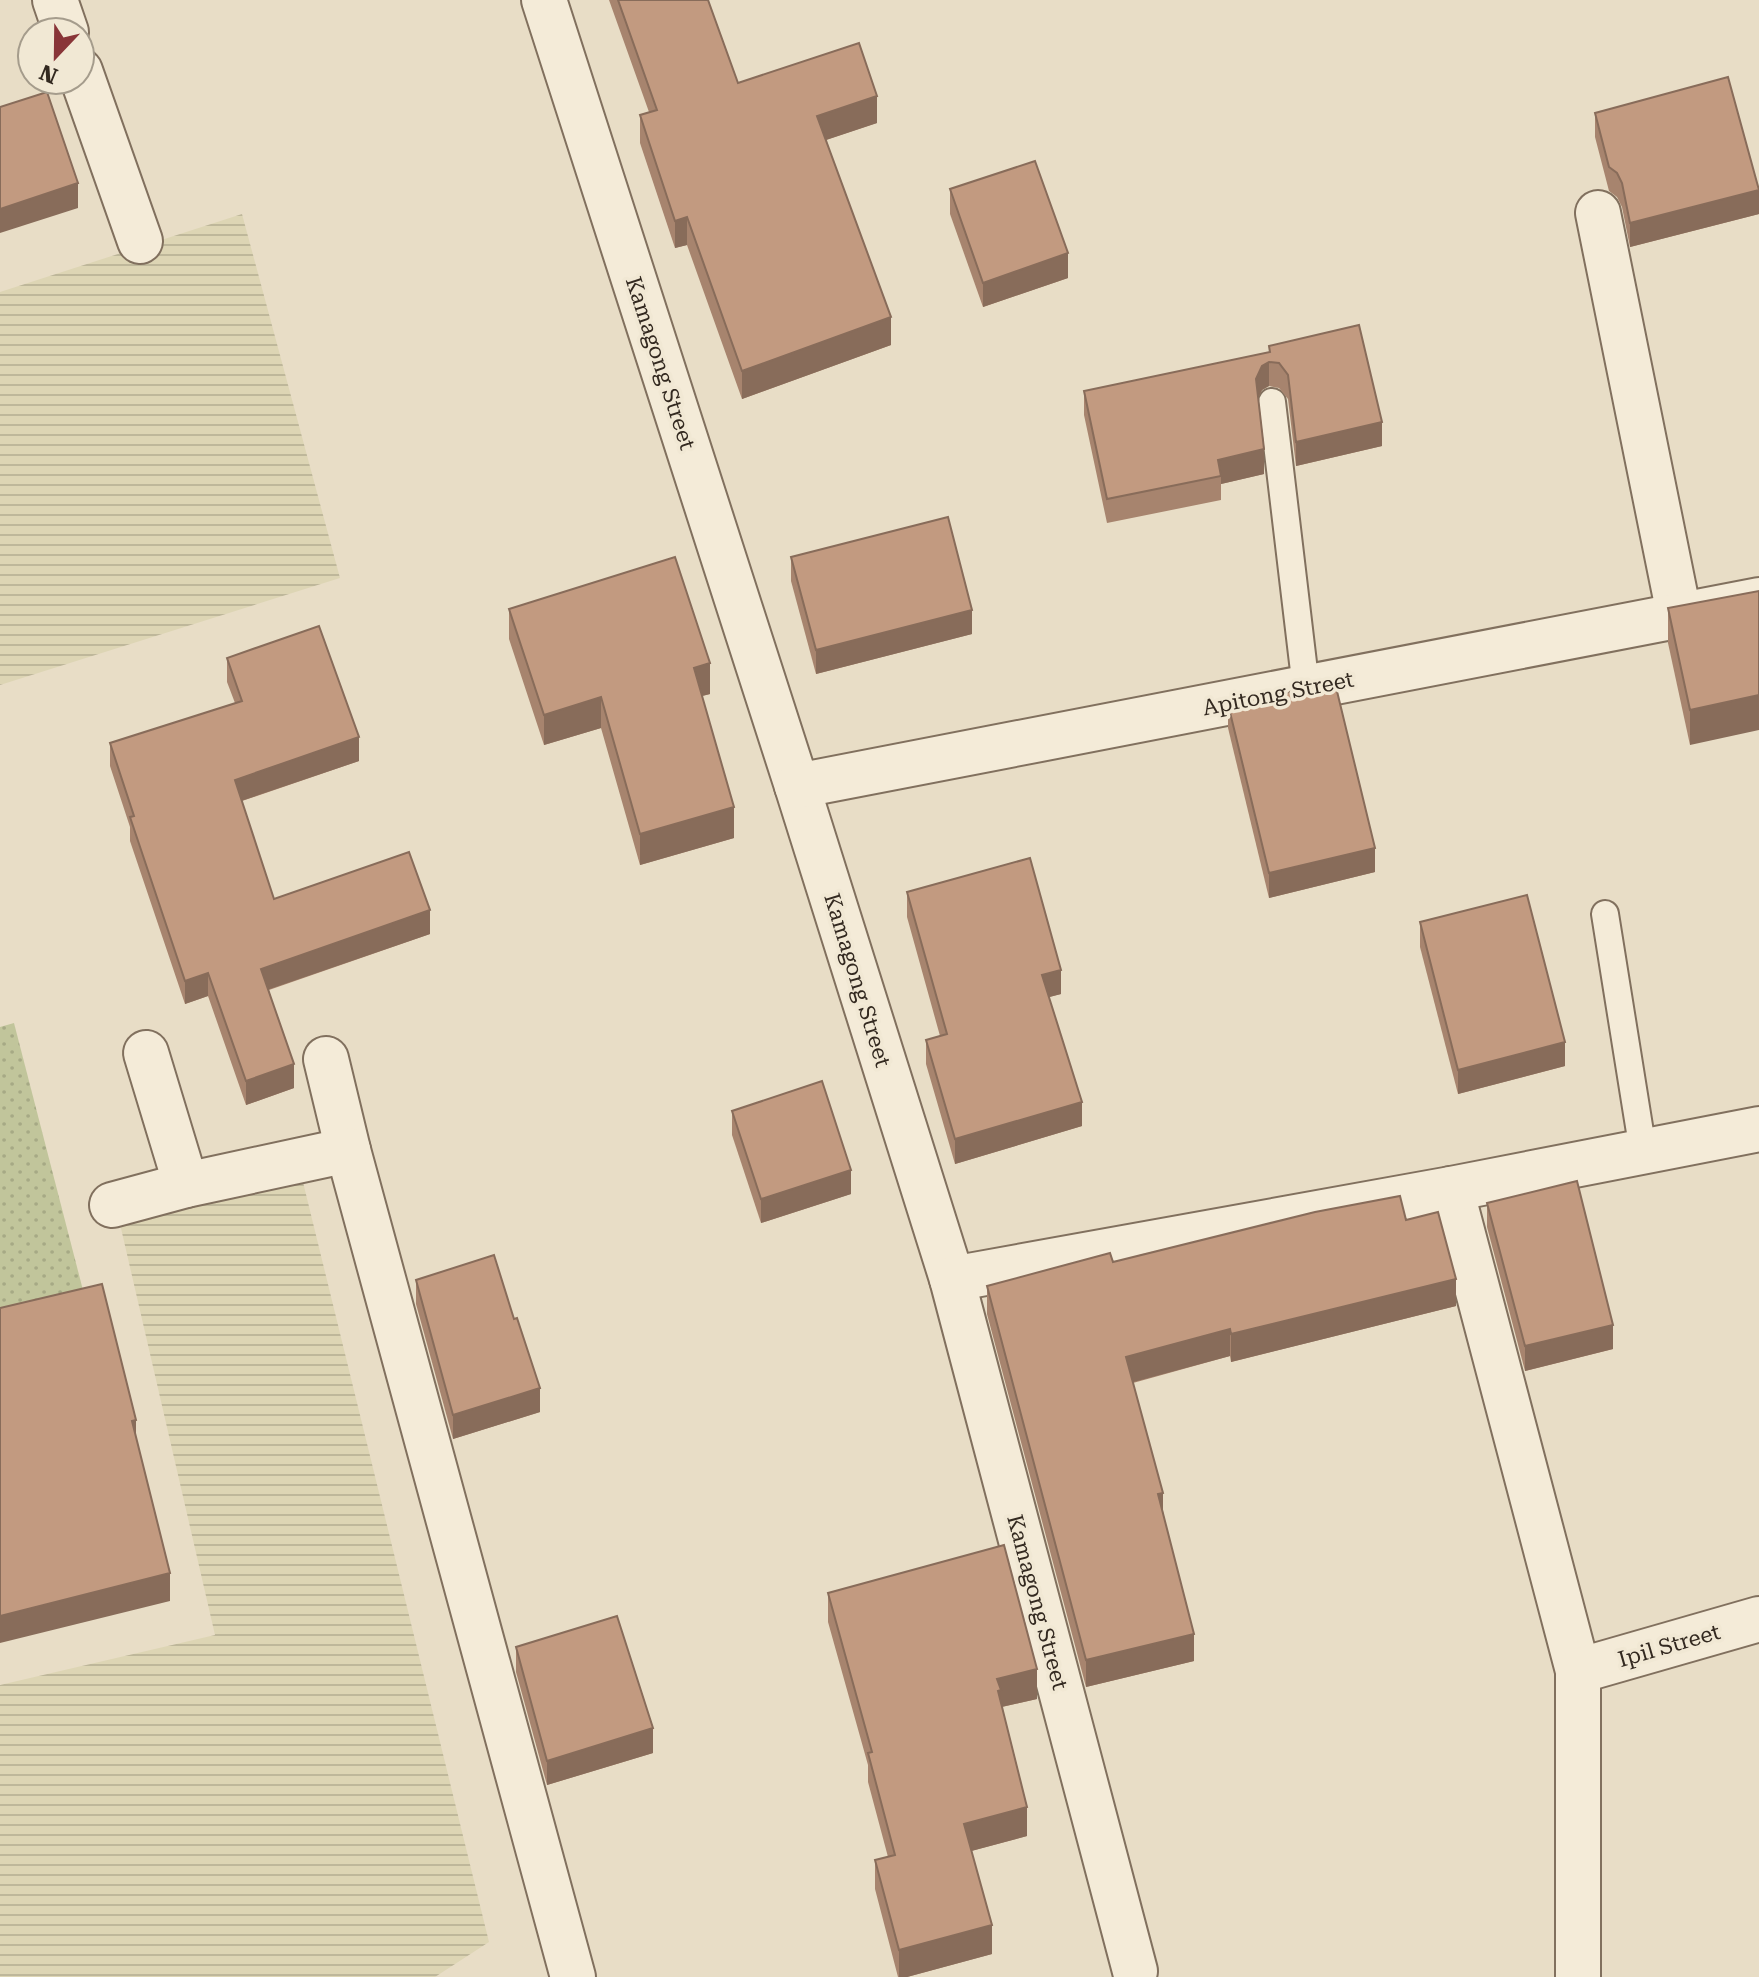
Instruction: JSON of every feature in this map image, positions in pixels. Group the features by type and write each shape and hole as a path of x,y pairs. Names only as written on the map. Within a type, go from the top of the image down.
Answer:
{"street":[{"name":"Kamagong Street","path":"544,0 952,1279 1135,1971"},
{"path":"89,96 140,241"},
{"path":"1598,213 1679,614"},
{"name":"Apitong Street","path":"797,786 1759,600"},
{"path":"146,1053 186,1185"},
{"path":"326,1059 573,1977"},
{"path":"952,1279 1451,1189 1759,1129"},
{"path":"112,1205 186,1185 348,1150"},
{"path":"1451,1189 1578,1671 1578,1977"},
{"name":"Ipil Street","path":"1578,1671 1759,1619"}],"lane":[{"path":"1272,402 1306,688"},
{"path":"1605,914 1643,1151"}],"shaded area":[{"path":"242,214 340,578 0,685 0,292"},
{"path":"302,1178 489,1942 435,1977 0,1977 0,1685 215,1635 120,1224"}],"green space":[{"path":"14,1023 85,1298 0,1320 0,1027"}],"building":[{"path":"618,0 708,0 738,83 859,43 877,96 817,116 891,317 742,371 687,217 675,221 640,115 657,110"},
{"path":"1728,77 1759,190 1630,223 1622,183 1617,173 1609,167 1595,113"},
{"path":"34,96 48,96 78,183 0,209 0,107"},
{"path":"1035,161 1068,253 983,283 950,189"},
{"path":"1359,325 1382,422 1296,442 1288,375 1279,363 1269,362 1262,366 1256,379 1264,449 1218,460 1221,476 1107,499 1084,391 1270,352 1269,346"},
{"path":"948,517 972,610 816,650 791,557"},
{"path":"675,557 710,663 694,668 734,807 640,834 601,697 544,715 509,609"},
{"path":"1759,591 1759,695 1690,710 1668,608"},
{"path":"319,626 359,737 235,780 274,899 409,852 430,910 261,969 294,1064 246,1081 208,973 185,981 130,817 134,816 110,743 242,701 227,658"},
{"path":"1335,683 1375,848 1269,873 1228,704"},
{"path":"1030,858 1061,970 1042,975 1082,1102 955,1139 926,1040 947,1034 907,892"},
{"path":"1527,895 1565,1042 1458,1070 1420,922"},
{"path":"822,1081 851,1170 761,1199 732,1111"},
{"path":"1577,1181 1613,1325 1525,1346 1487,1203"},
{"path":"1400,1196 1406,1220 1438,1212 1456,1279 1231,1334 1230,1329 1126,1357 1163,1493 1158,1494 1194,1634 1086,1660 987,1286 1110,1253 1113,1262 1315,1212"},
{"path":"494,1255 540,1388 453,1415 416,1280"},
{"path":"102,1284 170,1573 0,1616 0,1308"},
{"path":"1004,1545 1037,1669 997,1679 1027,1807 964,1824 992,1925 899,1950 875,1860 895,1855 868,1753 872,1752 828,1593"},
{"path":"617,1616 653,1728 547,1761 516,1647"}]}
